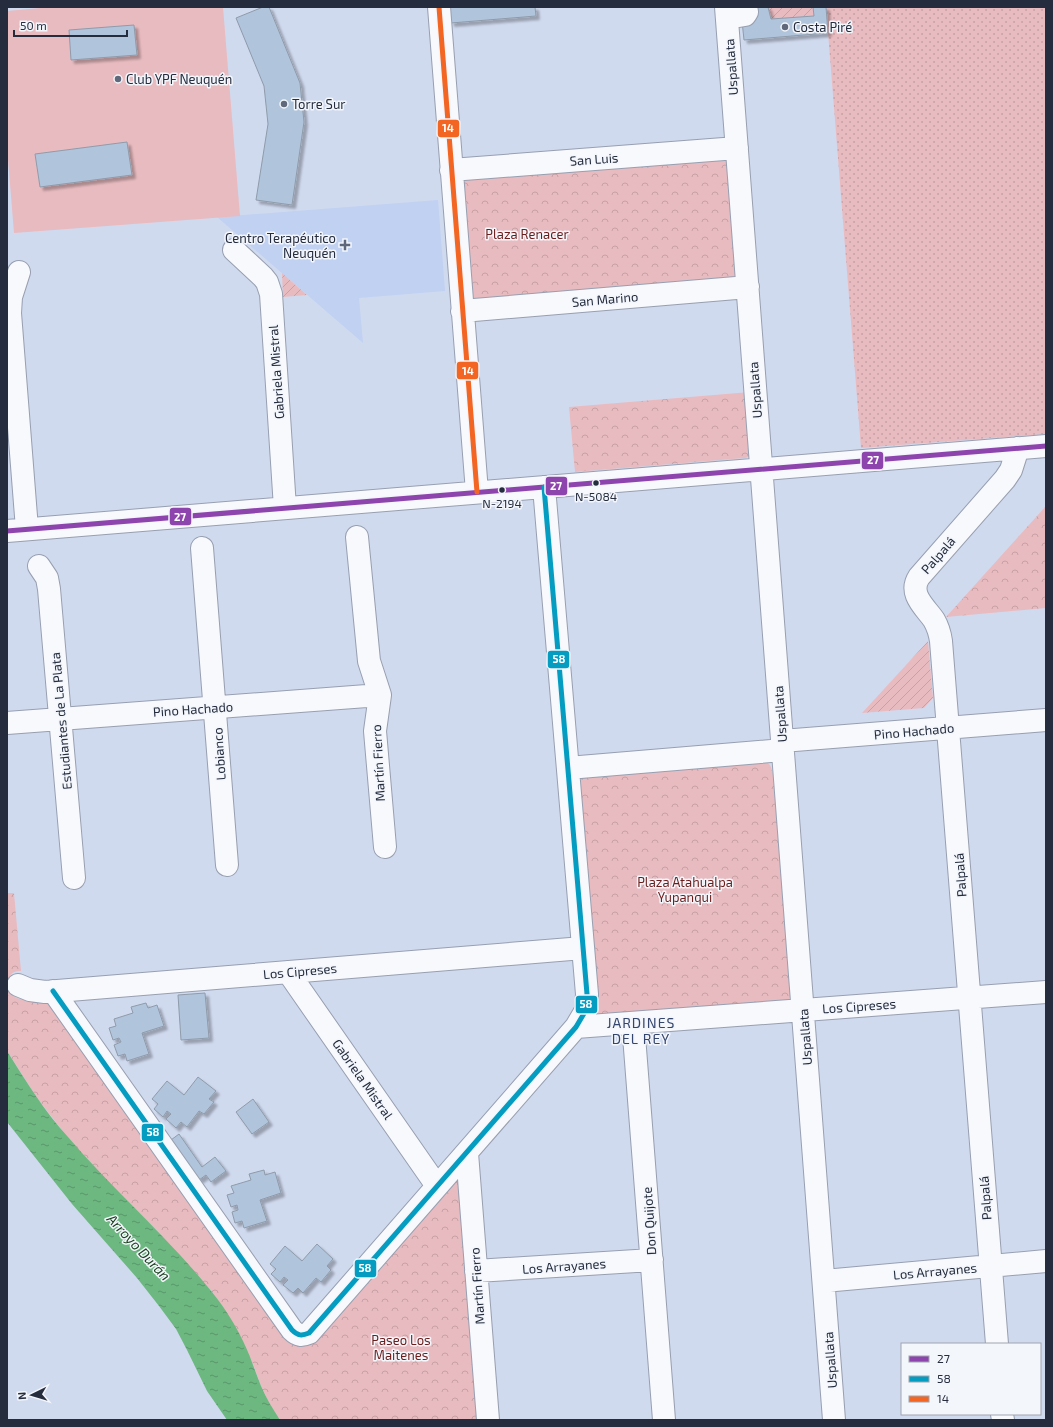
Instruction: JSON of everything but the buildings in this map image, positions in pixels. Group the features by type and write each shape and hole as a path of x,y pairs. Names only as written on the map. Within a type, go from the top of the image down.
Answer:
{"street":[{"path":"439,7 477,492"},
{"path":"727,12 746,15 746,7"},
{"name":"Uspallata","path":"727,12 834,1420"},
{"name":"San Luis","path":"451,170 737,148"},
{"name":"Gabriela Mistral","path":"234,250 267,282 271,294 285,508"},
{"path":"19,272 11,297 10,313 17,530 1046,446"},
{"name":"San Marino","path":"462,311 748,287"},
{"name":"Palpalá","path":"996,1343 940,635 934,621 917,596 915,590 919,577 1008,475 1018,448"},
{"path":"53,991 292,1330 301,1336 309,1333 576,1027 583,1016 587,1002 544,487"},
{"name":"Martín Fierro","path":"357,537 369,661 380,695 374,731 385,846"},
{"name":"Lobianco","path":"202,548 227,865"},
{"name":"Estudiantes de La Plata","path":"40,566 47,578 49,589 74,878"},
{"name":"Pino Hachado","path":"7,723 380,695"},
{"name":"Pino Hachado","path":"568,768 948,728 1046,720"},
{"name":"Los Cipreses","path":"18,985 34,992 53,991 583,948"},
{"name":"Gabriela Mistral","path":"288,972 437,1186"},
{"name":"Los Cipreses","path":"576,1027 1046,992"},
{"name":"Don Quijote","path":"633,1023 664,1420"},
{"name":"Martín Fierro","path":"467,1153 488,1420"},
{"name":"Los Arrayanes","path":"476,1271 652,1260"},
{"name":"Los Arrayanes","path":"824,1281 1046,1261"}],"shaded area":[{"name":"Centro Terapéutico Neuquén","path":"438,200 445,291 359,298 363,343 217,217"}],"green space":[{"name":"Club YPF Neuquén","path":"51,7 223,7 240,216 14,233 7,147 7,11"},
{"path":"768,7 813,7 814,16 771,19"},
{"path":"826,7 1046,7 1046,434 861,448"},
{"name":"Plaza Renacer","path":"728,157 739,278 472,299 462,179"},
{"path":"282,273 307,295 283,297"},
{"path":"750,392 752,456 745,458 575,472 569,407"},
{"path":"1046,506 1046,608 946,617"},
{"path":"928,641 933,698 924,708 862,713"},
{"name":"Plaza Atahualpa Yupanqui","path":"765,761 770,765 773,775 791,991 789,1001 599,1015 597,1009 579,781 583,776"},
{"name":"Paseo Los Maitenes","path":"7,893 14,893 21,971 13,973 8,979 8,985 12,994 21,999 46,1002 51,1005 292,1344 304,1346 457,1180 459,1181 478,1420 280,1420 271,1407 253,1364 228,1315 213,1293 157,1231 109,1183 68,1138 37,1098 7,1051"}],"water":[{"name":"Arroyo Durán","path":"7,1051 36,1096 59,1127 177,1252 216,1298 240,1335 263,1390 280,1420 227,1420 207,1391 176,1329 137,1278 72,1204 7,1122"}],"transit line":[{"name":"14","path":"439,7 477,492"},
{"name":"27","path":"7,531 1046,446"},
{"name":"58","path":"53,991 292,1330 300,1335 309,1333 576,1027 586,1010 587,994 544,487"}],"place":[{"name":"Costa Piré","path":"785,27"},
{"name":"Club YPF Neuquén","path":"118,79"},
{"name":"Torre Sur","path":"284,104"},
{"name":"Centro Terapéutico Neuquén","path":"345,245"},
{"name":"N-5084","path":"596,483"},
{"name":"N-2194","path":"502,490"}],"district":[{"name":"JARDINES DEL REY","path":"641,1030"}]}
